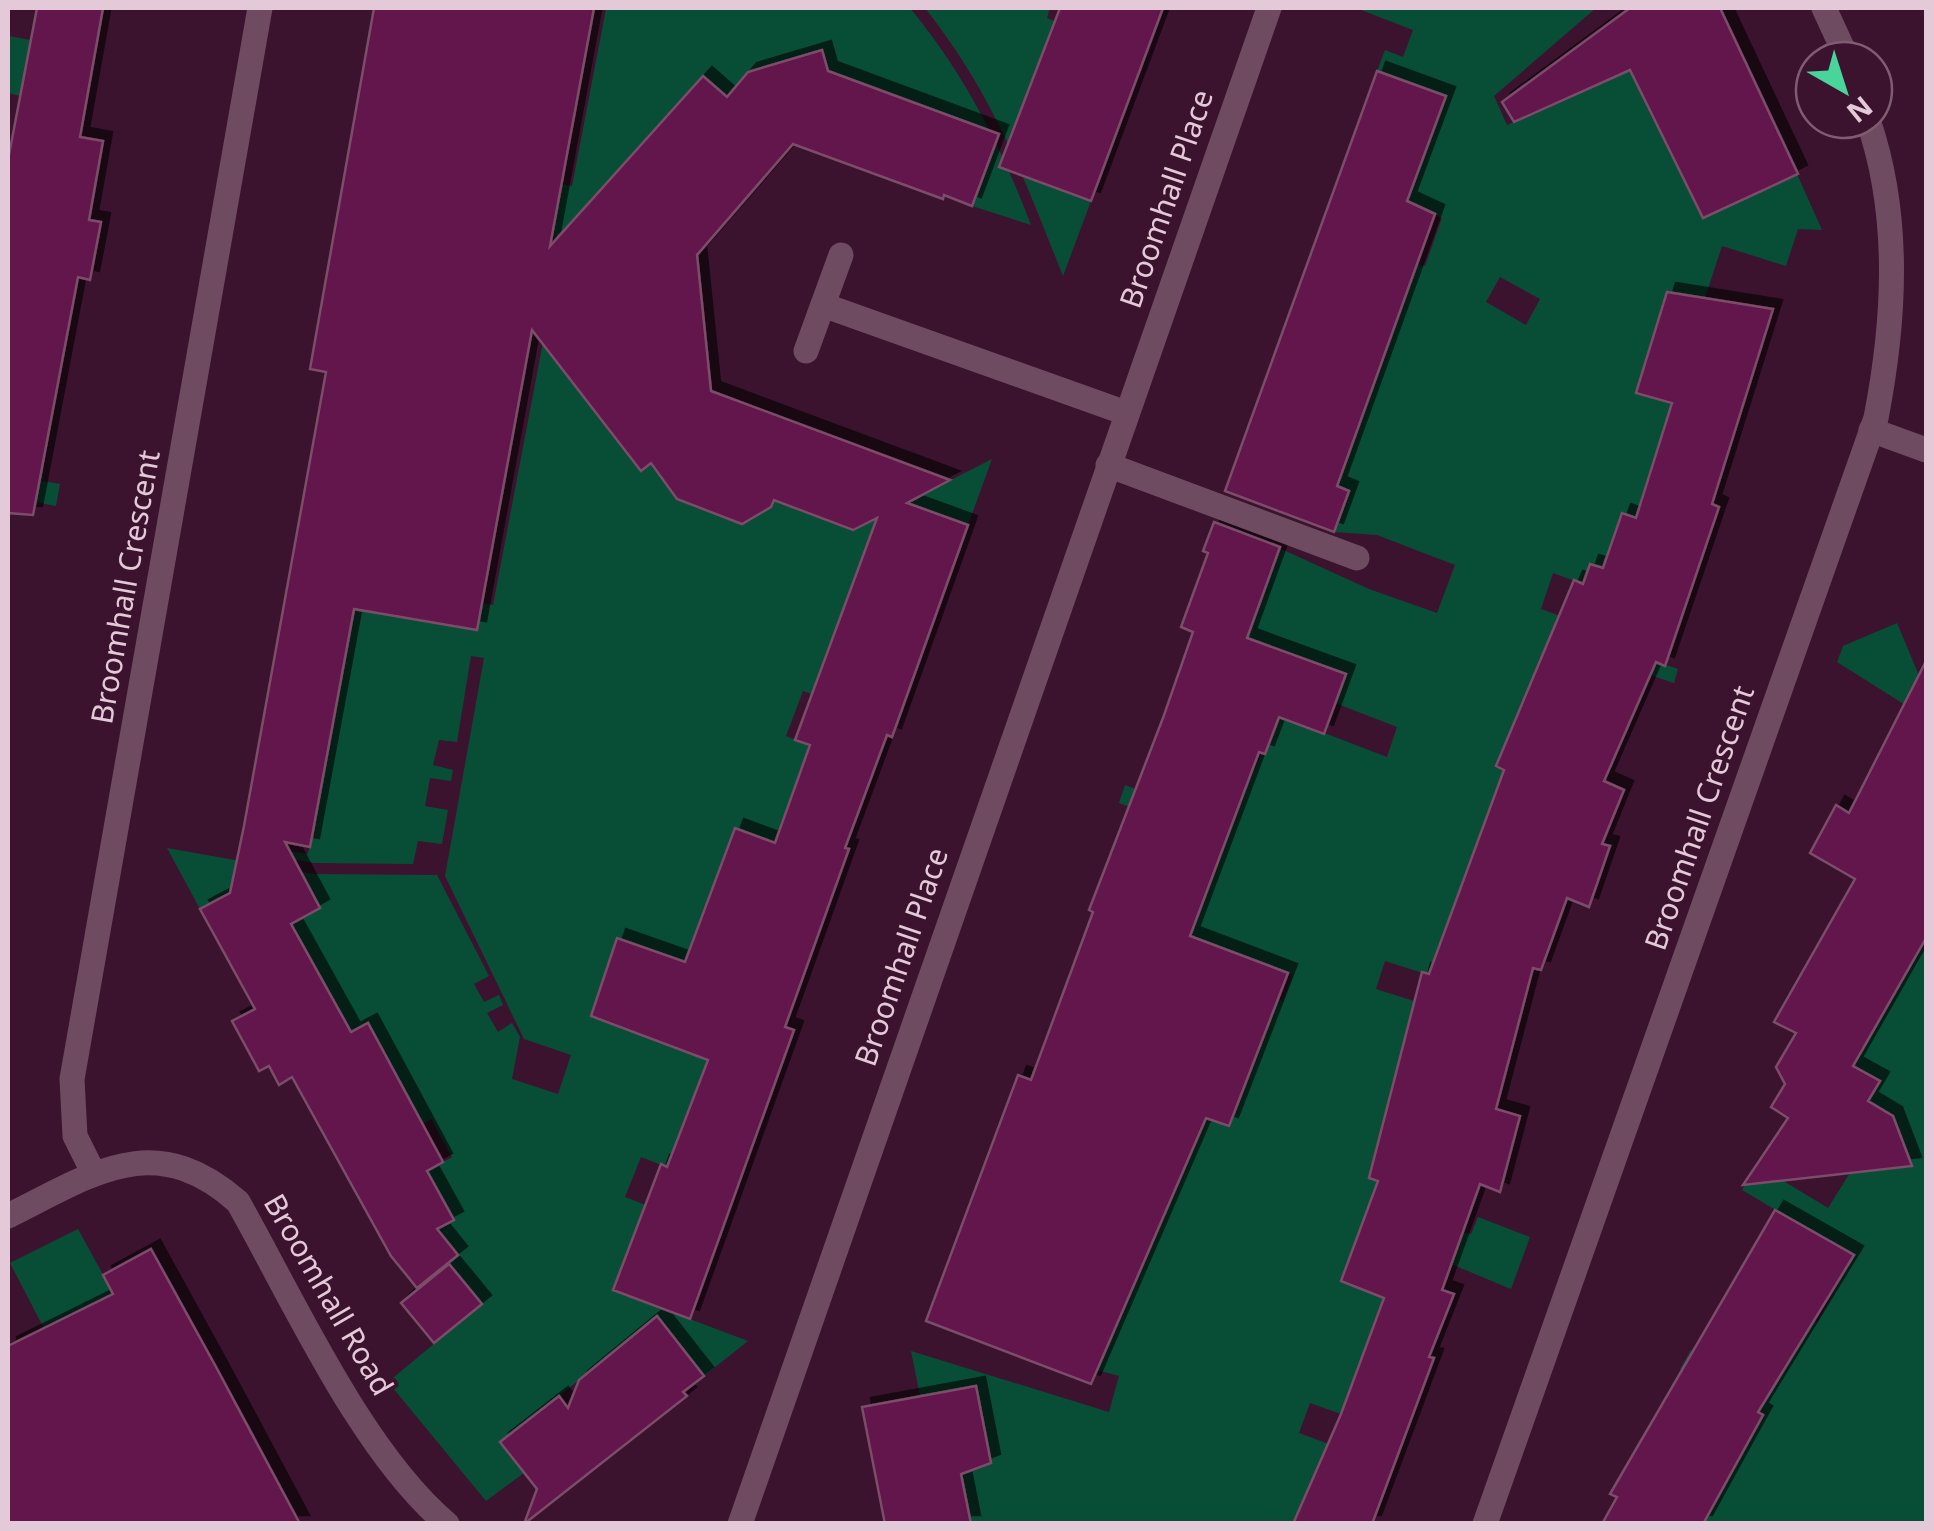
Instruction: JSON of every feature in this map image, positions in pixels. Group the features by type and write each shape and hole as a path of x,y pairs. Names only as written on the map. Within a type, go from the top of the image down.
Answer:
{"street":[{"name":"Broomhall Crescent","path":"94,1174 75,1136 72,1080 260,8"},
{"name":"Broomhall Place","path":"740,1524 1269,8"},
{"path":"1824,8 1839,40"},
{"name":"Broomhall Crescent","path":"1485,1524 1871,430 1889,336 1891,273 1889,213 1873,140"},
{"path":"806,350 841,256"},
{"path":"823,305 1126,413"},
{"path":"1871,430 1926,450"},
{"path":"1108,466 1356,558"},
{"name":"Broomhall Road","path":"8,1216 94,1174 138,1161 163,1161 194,1169 238,1202 373,1440 423,1503 447,1524"}],"green space":[{"path":"471,8 567,8 566,12 591,25 585,55 564,44 559,61 582,72 574,115 546,110 542,130 571,135 546,182 572,186 606,9 910,8 948,59 995,141 971,124 863,84 839,108 822,50 765,130 703,76 684,97 602,228 699,262 699,274 625,282 625,450 641,471 651,463 668,487 742,524 770,507 774,500 896,508 992,459 968,525 919,507 906,542 873,530 839,621 832,701 803,691 786,736 814,747 856,819 845,848 782,825 775,843 735,829 695,937 708,1060 680,1172 641,1157 625,1197 664,1212 645,1263 625,1257 613,1290 748,1341 704,1376 666,1327 645,1343 637,1334 501,1442 524,1473 486,1501 388,1382 482,1304 448,1263 458,1255 437,1229 454,1219 427,1171 452,1157 431,1119 406,1133 362,1053 379,1044 368,1023 351,1032 291,924 320,907 305,880 263,875 200,909 167,848 314,874 437,875 489,976 474,984 484,1002 499,995 503,1005 487,1013 498,1032 512,1023 520,1037 512,1079 558,1094 571,1055 524,1039 445,876 484,658 471,656 457,742 439,740 433,765 453,770 451,781 430,778 425,806 448,810 442,844 418,841 413,864 314,863 240,850 241,843 308,854 353,608 461,446 510,455 493,549 468,544 465,557 491,561 483,603 493,605 563,237 551,235 523,382 464,371 464,46"},
{"path":"925,8 1050,8 1047,18 1080,31 1060,84 1034,75 1015,126 1026,177 1091,201 1063,276 1020,169 988,104"},
{"path":"1356,8 1596,8 1494,96 1507,125 1630,70 1653,120 1691,102 1797,174 1822,230 1798,229 1786,266 1722,246 1705,298 1637,393 1672,403 1647,482 1648,522 1622,514 1603,568 1590,564 1583,584 1553,573 1541,609 1571,620 1567,631 1678,669 1674,683 1650,675 1578,680 1538,664 1496,766 1535,783 1429,975 1385,961 1376,989 1417,1002 1379,1178 1341,1281 1432,1316 1371,1336 1341,1414 1310,1403 1299,1433 1329,1444 1325,1459 1389,1482 1384,1491 1293,1523 971,1523 961,1475 991,1463 926,1426 911,1351 1109,1412 1119,1376 1049,1357 1099,1116 1193,1150 1204,1123 1186,1116 1278,999 1283,1001 1292,975 1182,933 1206,895 1223,848 1191,830 1119,803 1125,785 1138,790 1215,776 1246,787 1280,716 1387,757 1397,727 1335,703 1346,674 1247,637 1279,548 1369,589 1437,613 1455,565 1377,535 1334,532 1349,491 1307,476 1360,421 1417,264 1425,266 1442,218 1406,201 1445,96 1377,71 1385,50 1403,57 1413,30","holes":["1500,277 1540,299 1526,325 1486,302"]},
{"path":"8,36 31,40 20,96 8,93"},
{"path":"996,143 1019,195 1031,225 972,206"},
{"path":"8,461 44,468 42,481 60,484 56,506 8,497"},
{"path":"1897,623 1920,678 1926,676 1926,718 1837,662 1843,646"},
{"path":"1856,880 1926,921 1926,1523 1658,1524 1763,1415 1680,1369 1691,1350 1752,1386 1812,1319 1817,1322 1854,1256 1742,1190 1757,1165 1828,1208 1858,1160 1906,1151 1898,1130 1883,1121 1887,1112 1868,1101 1880,1081 1817,1045 1869,1038 1925,940"},
{"path":"1478,1217 1530,1237 1511,1289 1451,1264 1463,1232 1471,1234"},
{"path":"78,1229 142,1346 145,1523 10,1263"}],"building":[{"path":"37,8 103,8 80,137 103,141 89,220 101,222 90,280 78,277 33,515 8,513 8,160"},
{"path":"374,8 594,8 550,246 703,76 727,97 748,72 822,50 828,71 999,134 972,206 793,144 697,255 711,391 950,480 907,503 968,525 892,737 887,735 845,848 849,849 785,1027 794,1030 690,1319 613,1290 661,1164 667,1167 708,1060 591,1016 617,938 685,962 735,828 775,843 810,745 795,740 877,518 853,530 774,500 771,507 742,524 677,499 651,463 641,471 532,330 477,630 354,609 310,847 285,842 320,908 291,924 351,1032 368,1023 443,1162 427,1171 454,1220 437,1229 458,1255 417,1288 391,1256 292,1077 279,1085 269,1066 259,1071 232,1021 255,1009 200,909 230,893 244,826 326,372 310,369"},
{"path":"1060,8 1163,8 1091,201 999,167"},
{"path":"1630,8 1720,8 1798,174 1703,218 1630,70 1514,122 1502,102"},
{"path":"1377,71 1446,96 1407,201 1435,214 1337,486 1349,491 1334,532 1225,491"},
{"path":"1667,292 1773,309 1712,504 1719,507 1665,666 1656,662 1604,781 1624,790 1602,844 1610,846 1589,907 1567,898 1541,970 1533,968 1496,1109 1520,1116 1500,1192 1480,1184 1442,1290 1454,1294 1429,1357 1434,1358 1372,1524 1293,1524 1341,1414 1384,1298 1341,1281 1378,1181 1369,1178 1422,972 1429,974 1504,770 1496,766 1574,580 1583,584 1590,564 1603,568 1622,513 1636,518 1672,403 1636,393"},
{"path":"1214,522 1280,547 1247,638 1346,674 1324,734 1279,717 1265,754 1259,752 1190,936 1288,973 1229,1126 1206,1118 1091,1384 926,1321 1018,1075 1031,1080 1093,912 1089,910 1163,718 1193,632 1181,627 1208,553 1203,551"},
{"path":"1926,661 1926,938 1853,1066 1880,1081 1868,1101 1893,1116 1912,1166 1743,1185 1788,1118 1771,1107 1785,1084 1776,1067 1796,1033 1774,1022 1855,879 1810,853 1836,805 1849,813"},
{"path":"1775,1210 1854,1255 1758,1412 1763,1415 1703,1524 1602,1524 1617,1497 1610,1494"},
{"path":"151,1249 300,1524 8,1524 8,1346 113,1294 103,1275"},
{"path":"449,1264 482,1304 434,1343 401,1303"},
{"path":"657,1316 704,1376 683,1392 687,1396 524,1524 537,1489 500,1442 559,1396 568,1408 579,1380"},
{"path":"976,1386 991,1463 961,1474 971,1524 885,1524 862,1407"}]}
